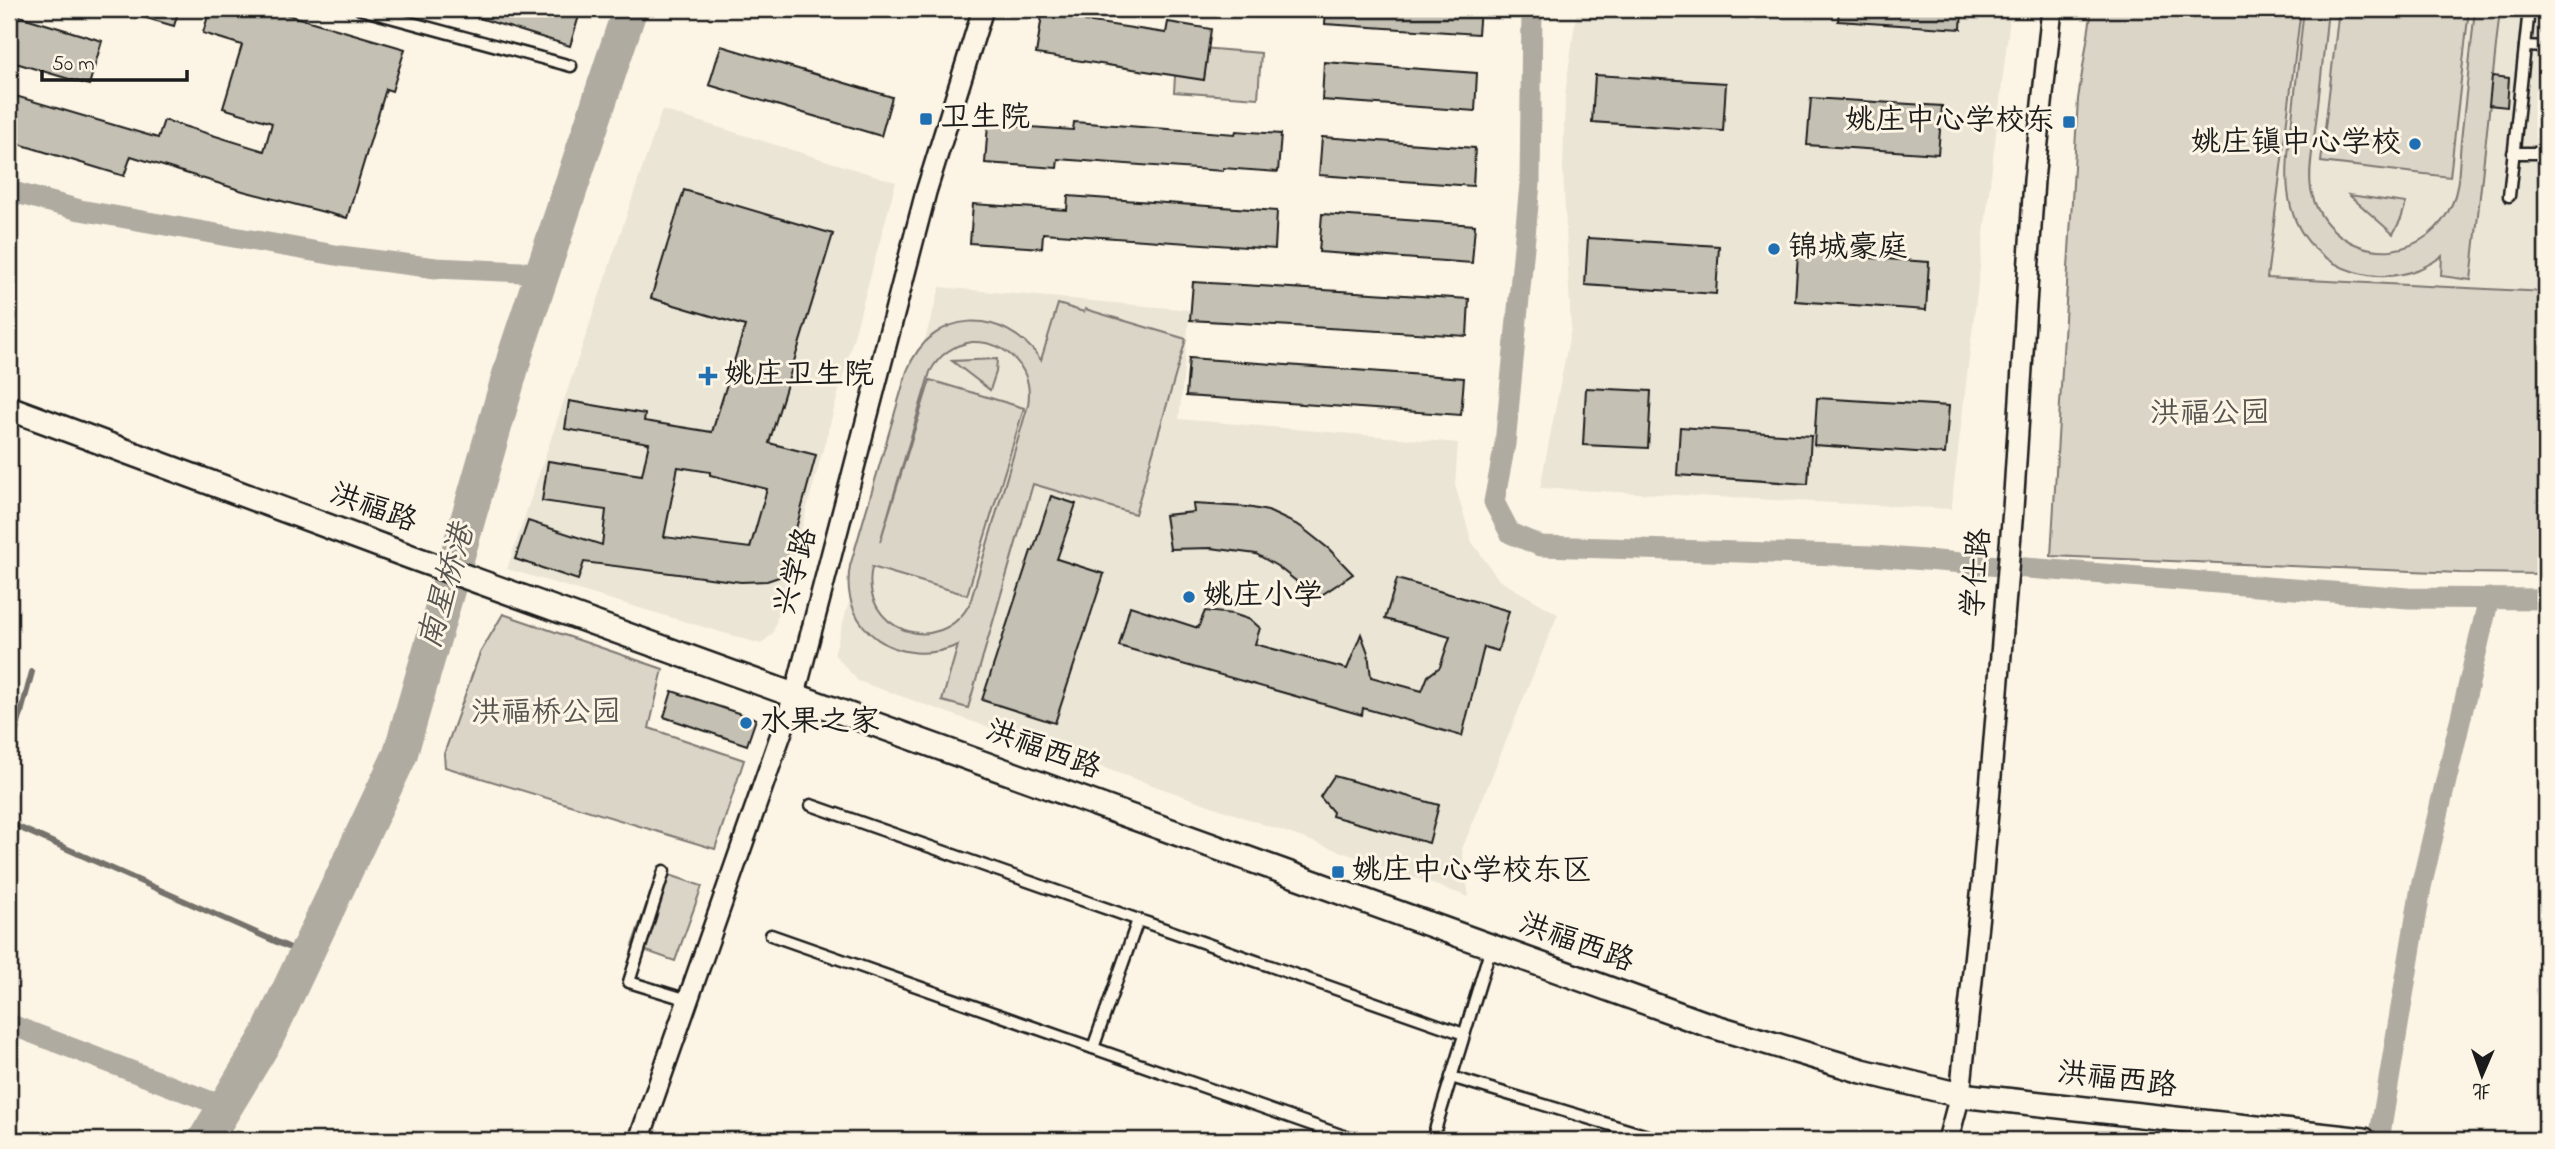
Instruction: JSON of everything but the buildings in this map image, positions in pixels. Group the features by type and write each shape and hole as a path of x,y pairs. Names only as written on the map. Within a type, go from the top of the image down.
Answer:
{"street":[{"name":"兴学路","path":"639,1140 795,694 926,192 983,9"},
{"name":"学仕路","path":"1948,1140 1959,1095 1982,885 2013,509 2034,180 2052,9"},
{"name":"洪福路","path":"9,408 411,557 795,694"},
{"name":"洪福西路","path":"795,694 1706,1024 1862,1071 1959,1095 2364,1140"}],"lane":[{"path":"360,9 571,66"},
{"path":"2509,196 2529,9"},
{"path":"2525,47 2546,47"},
{"path":"2513,153 2546,153"},
{"path":"811,805 1464,1034"},
{"path":"664,871 629,982 688,1000"},
{"path":"1093,1048 1138,920"},
{"path":"771,935 1355,1140"},
{"path":"1432,1140 1491,946"},
{"path":"1451,1077 1661,1140"}],"shaded area":[{"name":"锦城豪庭","path":"1577,9 2011,9 1951,509 1540,488 1571,328 1563,171 1565,93"},
{"name":"姚庄镇中心学校","path":"2301,9 2546,9 2546,292 2267,278"},
{"name":"姚庄卫生院","path":"662,110 896,182 773,633 761,644 507,569"},
{"name":"姚庄小学","path":"940,287 1190,310 1179,419 1458,443 1455,485 1472,542 1499,580 1558,614 1462,849 1469,897 858,681 834,654"}],"green space":[{"name":"洪福公园","path":"2092,9 2301,9 2267,278 2546,292 2546,574 2460,573 2051,556 2078,99"},
{"path":"2304,9 2328,9 2310,167 2315,203 2329,226 2339,235 2363,247 2391,250 2411,245 2428,235 2442,221 2452,204 2458,181 2475,9 2500,9 2471,280 2441,276 2442,256 2411,272 2378,276 2355,272 2323,256 2302,233 2289,200 2287,165"},
{"path":"2339,9 2469,9 2450,177 2321,162"},
{"path":"1177,46 1261,53 1258,98 1174,92"},
{"path":"2349,195 2406,203 2393,234"},
{"path":"1058,304 1084,312 1085,309 1186,339 1135,514 1033,484 968,708 942,701 958,645 937,651 915,652 878,640 864,627 854,610 849,589 850,566 907,371 918,350 933,335 951,325 989,323 1008,330 1026,343 1041,360","holes":["965,343 985,343 1007,352 1022,369 1027,380 1028,405 970,603 957,620 940,630 922,633 904,630 889,621 877,607 871,589 872,567 967,595 1024,408 930,380 880,542 930,372 942,356 953,348"]},
{"path":"997,359 990,390 952,361"},
{"name":"洪福桥公园","path":"503,614 663,669 649,728 744,760 715,849 445,767 444,754 480,653"},
{"path":"658,871 702,886 675,961 632,946"}],"waterway":[{"name":"南星桥港","path":"205,1140 266,1039 400,755 516,352 630,9"},
{"path":"1532,9 1530,184 1505,444 1494,502 1510,533 1541,546 1874,556 2408,598 2546,599"},
{"path":"9,191 80,210 341,256 436,268 543,273"},
{"path":"2379,1140 2421,887 2489,598"},
{"path":"9,757 32,672"},
{"path":"9,823 306,955"},
{"path":"9,1024 225,1107"}],"place":[{"name":"卫生院","path":"926,119"},
{"name":"姚庄中心学校东","path":"2069,122"},
{"name":"姚庄镇中心学校","path":"2415,144"},
{"name":"锦城豪庭","path":"1774,249"},
{"name":"姚庄卫生院","path":"708,376"},
{"name":"姚庄小学","path":"1189,597"},
{"name":"水果之家","path":"746,723"},
{"name":"姚庄中心学校东区","path":"1338,872"}]}
